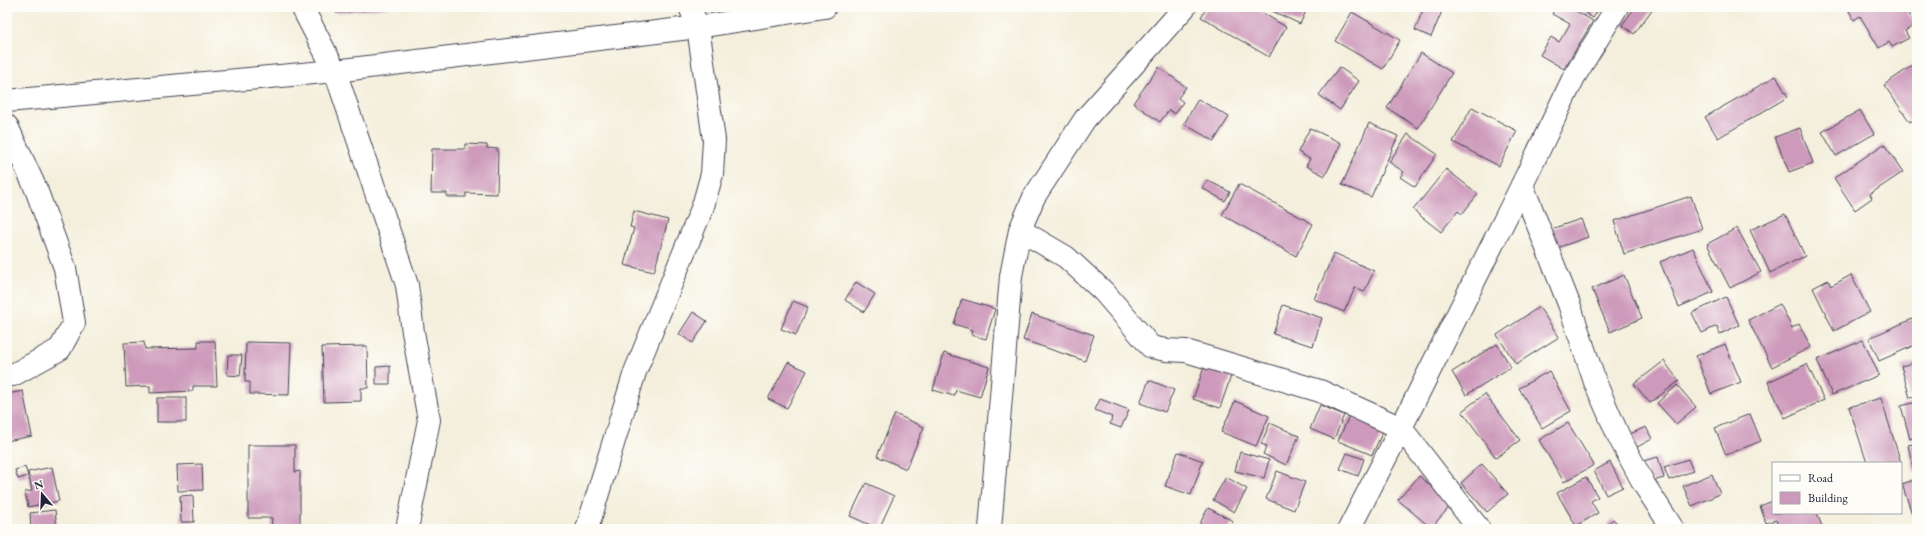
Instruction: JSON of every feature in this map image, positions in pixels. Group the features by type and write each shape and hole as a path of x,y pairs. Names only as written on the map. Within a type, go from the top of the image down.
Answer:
{"street":[{"path":"302,7 335,71 407,285 413,332 429,420 407,529"},
{"path":"7,101 335,71 694,17 825,7"},
{"path":"990,529 1011,276 1020,230 1034,197 1085,119 1185,7"},
{"path":"1349,529 1522,185 1574,77 1617,7"},
{"path":"587,529 635,372 703,206 712,174 714,140 694,17"},
{"path":"7,126 36,189 65,268 74,323 60,349 13,375 7,376"},
{"path":"1522,185 1569,304 1595,382 1619,438 1667,527"},
{"path":"1020,230 1066,257 1104,292 1151,347 1166,350 1186,351 1320,391 1401,428 1478,529"}],"building":[{"path":"336,7 388,7 388,8 336,13"},
{"path":"1207,7 1253,7 1286,27 1269,57 1201,17"},
{"path":"1271,7 1308,7 1300,24 1270,10"},
{"path":"1424,7 1437,7 1443,9 1431,37 1415,30"},
{"path":"1556,7 1569,7 1593,21 1564,69 1540,55 1551,37 1559,42 1570,24 1552,14"},
{"path":"1584,7 1600,7 1593,18 1582,11"},
{"path":"1635,7 1654,7 1634,34 1622,25"},
{"path":"1847,7 1904,7 1915,25 1905,31 1909,38 1892,47 1889,42 1879,48 1860,16 1854,20"},
{"path":"1910,7 1917,7 1917,19"},
{"path":"1352,12 1400,40 1383,69 1335,41"},
{"path":"1421,53 1452,73 1418,128 1387,108"},
{"path":"1913,65 1917,71 1917,118 1910,122 1884,85"},
{"path":"1159,67 1186,87 1178,98 1183,102 1175,114 1169,110 1160,122 1133,103"},
{"path":"1339,67 1359,81 1340,110 1319,95"},
{"path":"1776,76 1788,97 1718,138 1705,117"},
{"path":"1198,99 1229,117 1214,141 1184,124"},
{"path":"1472,107 1517,131 1499,166 1453,142"},
{"path":"1860,110 1874,134 1836,156 1822,132"},
{"path":"1369,123 1398,136 1371,197 1342,185"},
{"path":"1310,128 1341,143 1325,176 1306,166 1310,159 1298,152"},
{"path":"1800,128 1813,163 1789,172 1775,137"},
{"path":"1408,134 1437,154 1415,187 1400,177 1404,172 1389,162"},
{"path":"465,144 487,145 487,148 498,149 497,194 466,193 466,197 447,197 447,193 431,193 432,149 465,149"},
{"path":"1884,144 1903,172 1870,194 1872,198 1855,210 1834,178"},
{"path":"1446,169 1478,194 1462,214 1458,211 1441,232 1413,210"},
{"path":"1207,180 1230,192 1225,201 1202,188"},
{"path":"1239,184 1313,224 1296,256 1222,215"},
{"path":"1691,196 1702,229 1624,254 1614,221"},
{"path":"634,211 668,220 654,272 624,265 634,228 630,227"},
{"path":"1785,214 1805,256 1770,273 1750,230"},
{"path":"1581,219 1588,237 1557,248 1551,229"},
{"path":"1737,228 1761,272 1730,288 1707,244"},
{"path":"1693,248 1713,292 1679,307 1660,262"},
{"path":"1334,253 1374,271 1364,292 1355,288 1344,312 1314,299"},
{"path":"1624,275 1642,318 1610,332 1592,289"},
{"path":"1851,275 1870,312 1834,331 1813,288 1828,280 1831,286"},
{"path":"856,282 875,294 864,312 845,300"},
{"path":"1726,297 1739,325 1720,334 1717,326 1702,333 1692,313"},
{"path":"962,299 995,309 986,339 971,335 973,330 954,324"},
{"path":"793,301 808,307 796,335 781,329"},
{"path":"1780,304 1792,328 1799,324 1811,347 1772,367 1748,320"},
{"path":"1283,305 1322,318 1313,346 1273,334"},
{"path":"1539,307 1559,337 1516,364 1497,335"},
{"path":"693,312 707,321 693,343 679,334"},
{"path":"1032,314 1094,335 1085,361 1023,340"},
{"path":"1917,317 1917,344 1879,361 1869,338"},
{"path":"1863,340 1879,375 1832,395 1817,360"},
{"path":"198,341 215,341 217,386 193,386 193,391 150,393 150,386 126,387 124,343 144,342 145,349 198,348"},
{"path":"246,342 291,343 289,395 250,394 250,382 245,382"},
{"path":"1497,344 1511,367 1466,395 1452,372"},
{"path":"1725,344 1741,382 1711,394 1696,356"},
{"path":"367,346 368,388 361,388 361,401 324,402 322,347"},
{"path":"944,353 989,367 980,397 956,390 954,396 933,390"},
{"path":"228,355 242,355 240,376 227,375"},
{"path":"1664,361 1679,381 1650,403 1634,384"},
{"path":"788,362 807,371 787,408 768,399"},
{"path":"1917,362 1917,396 1910,398 1901,366"},
{"path":"1807,364 1824,400 1785,418 1768,382"},
{"path":"390,366 390,384 376,384 376,367"},
{"path":"1204,367 1231,376 1220,408 1193,399"},
{"path":"1549,371 1571,411 1542,428 1519,388"},
{"path":"1149,380 1174,390 1165,412 1140,403"},
{"path":"1677,385 1696,407 1676,424 1657,403"},
{"path":"23,391 32,436 7,441 7,394"},
{"path":"1485,394 1520,440 1496,458 1462,411"},
{"path":"157,398 186,398 186,422 157,422"},
{"path":"1881,398 1901,462 1867,462 1849,407"},
{"path":"1100,399 1129,410 1121,428 1110,424 1112,417 1095,410"},
{"path":"1235,401 1269,416 1256,446 1221,432"},
{"path":"1917,402 1917,437 1910,439 1901,406"},
{"path":"1320,405 1344,415 1334,439 1310,429"},
{"path":"895,414 924,427 906,469 877,456"},
{"path":"1750,414 1761,441 1726,455 1715,428"},
{"path":"1349,416 1383,431 1372,455 1338,441"},
{"path":"1270,423 1299,436 1286,465 1263,454 1267,446 1261,444"},
{"path":"1568,423 1594,465 1564,482 1539,440"},
{"path":"1646,427 1652,439 1637,447 1630,434"},
{"path":"1917,443 1917,471 1914,472 1908,445"},
{"path":"248,445 295,445 295,472 300,471 300,529 271,529 272,518 248,518"},
{"path":"1178,452 1203,461 1191,495 1165,486"},
{"path":"1240,452 1269,460 1264,478 1235,471"},
{"path":"1347,453 1364,459 1358,476 1340,469"},
{"path":"1658,457 1664,478 1649,482 1643,461"},
{"path":"1688,459 1693,471 1669,480 1664,467"},
{"path":"1610,462 1623,487 1606,495 1594,471"},
{"path":"202,464 203,490 178,491 177,465"},
{"path":"1482,464 1508,494 1487,512 1461,483"},
{"path":"25,467 28,476 18,479 15,470"},
{"path":"52,467 59,501 28,507 25,492 32,491 28,472"},
{"path":"1277,471 1305,482 1294,510 1266,499"},
{"path":"1712,474 1720,494 1692,506 1683,486"},
{"path":"1419,476 1452,504 1431,528 1398,500"},
{"path":"1226,477 1247,489 1234,512 1213,500"},
{"path":"1586,477 1598,497 1591,501 1598,513 1576,526 1557,493"},
{"path":"1917,479 1917,526 1916,526 1902,484"},
{"path":"866,483 894,496 879,529 850,516"},
{"path":"193,495 194,522 181,522 180,496"},
{"path":"1772,501 1772,514 1817,514 1823,529 1780,529 1776,520 1766,523 1760,506"},
{"path":"1208,508 1233,521 1229,529 1197,529"},
{"path":"55,510 57,529 31,529 30,513"},
{"path":"1613,519 1623,529 1603,529"}]}
